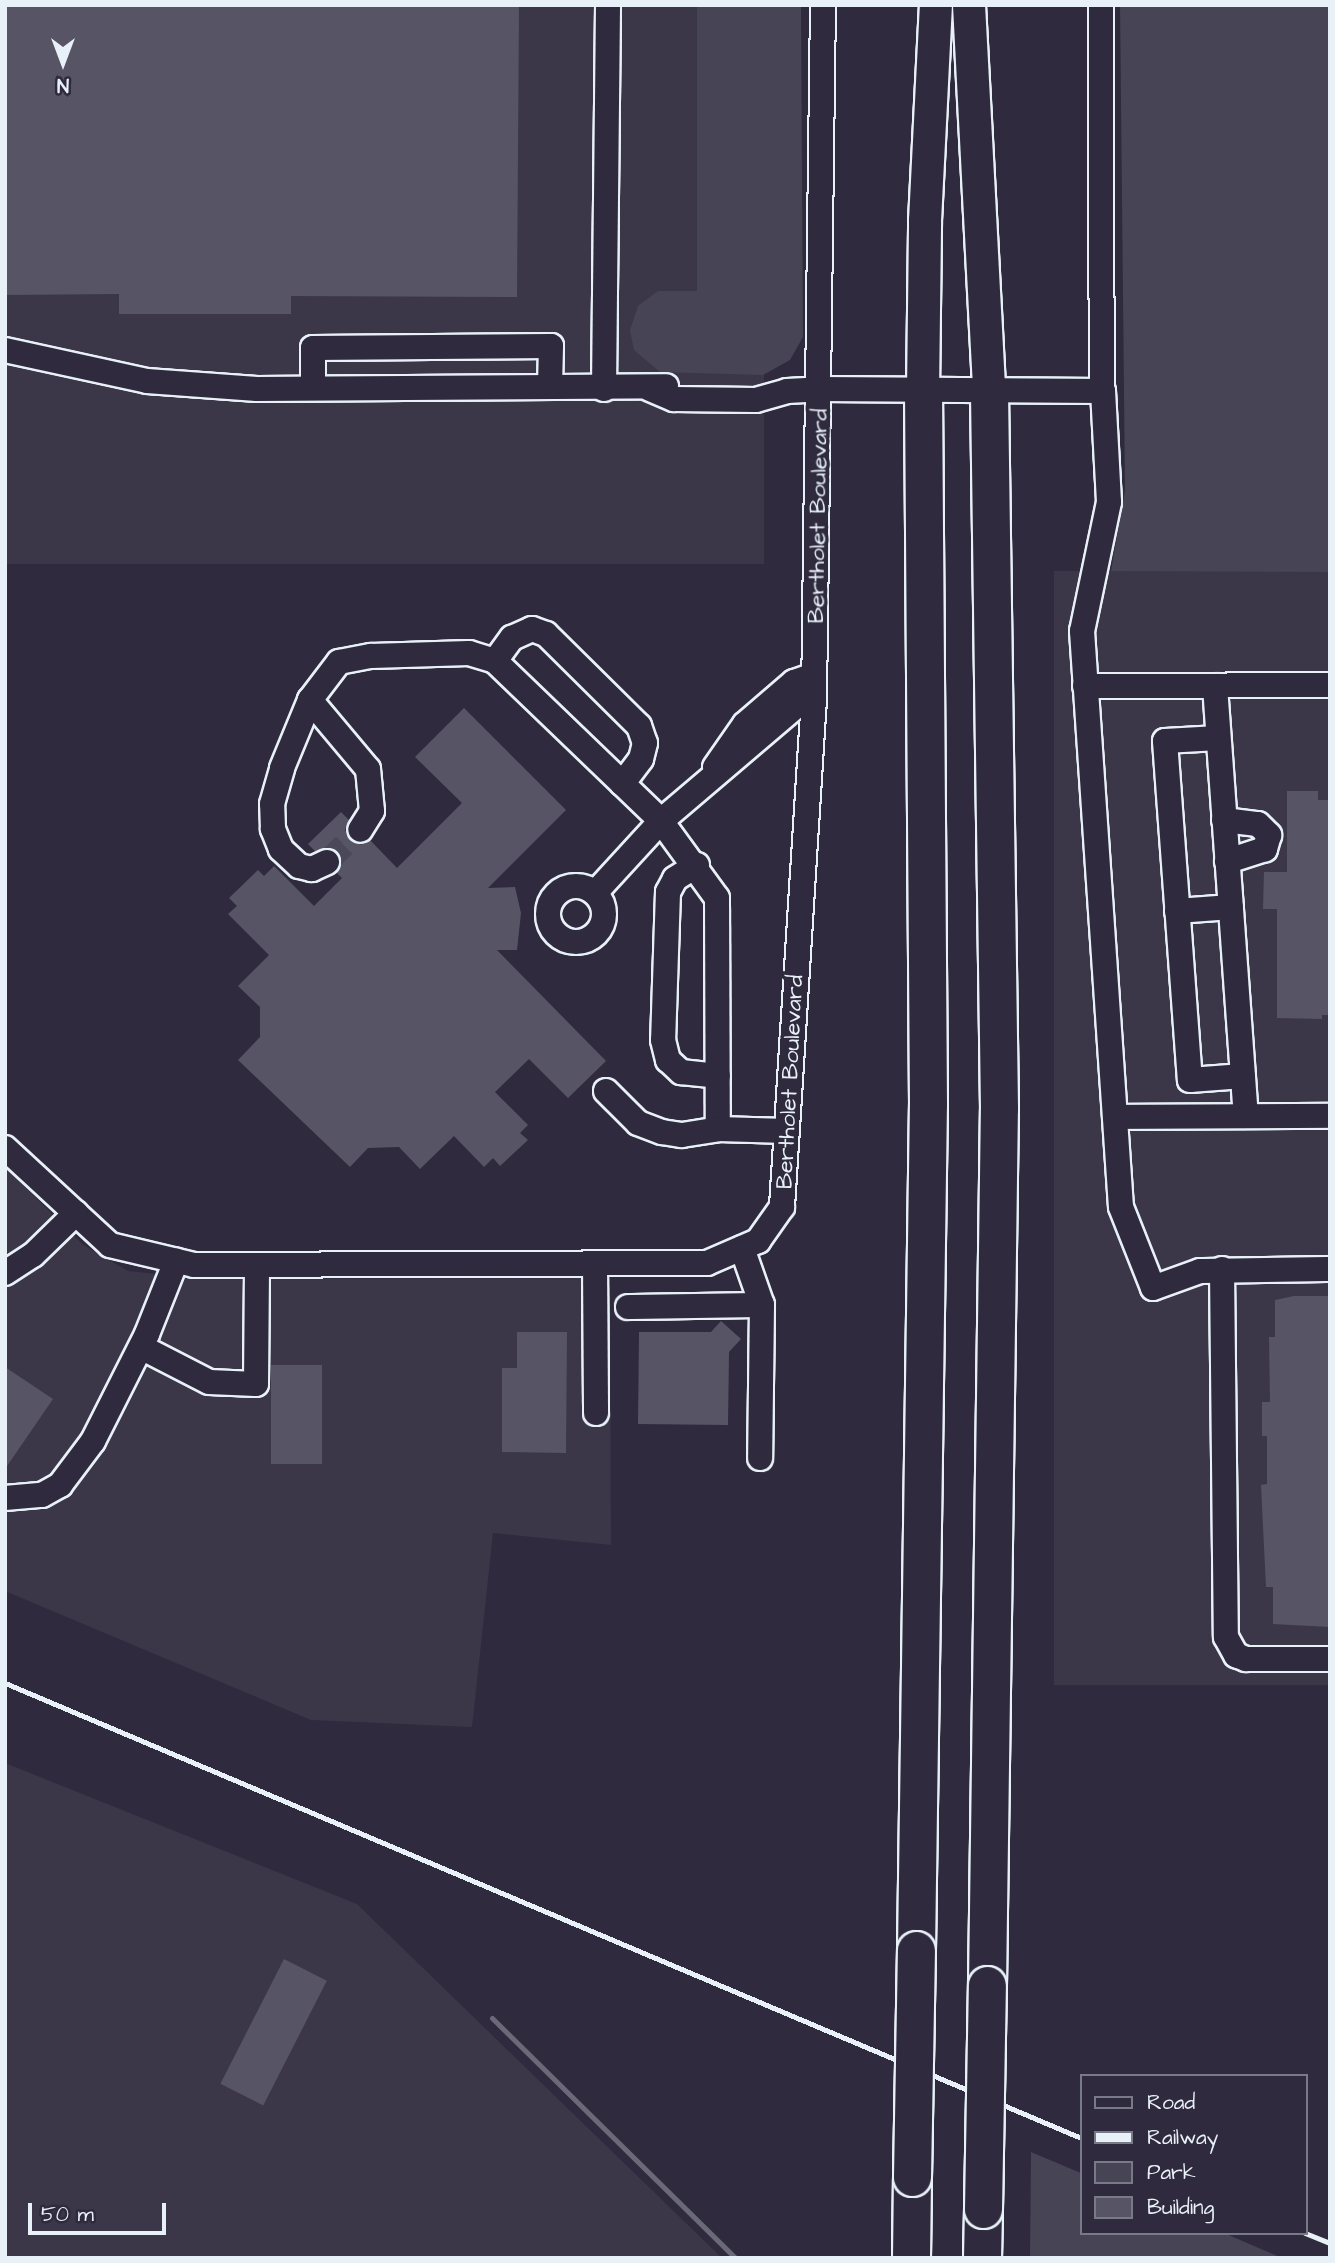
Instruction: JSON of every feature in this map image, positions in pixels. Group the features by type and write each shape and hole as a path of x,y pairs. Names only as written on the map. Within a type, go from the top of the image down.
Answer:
{"highway":[{"path":"982,2258 999,1122 989,389"},
{"path":"911,2258 928,1184 923,392"}],"main road":[{"path":"923,392 925,221 936,5"},
{"path":"969,5 989,389"}],"street":[{"path":"604,388 608,5"},
{"path":"5,350 147,381 257,389 650,389 674,399 756,400 787,391 820,390 823,5"},
{"path":"1101,5 1102,391 1109,502 1082,631 1121,1207 1153,1288 1175,1277 1222,1269 1330,1269"},
{"path":"313,387 313,348 551,346 550,387"},
{"name":"Bertholet Boulevard","path":"5,1148 110,1245 194,1265 707,1263 758,1241 782,1207 814,687 820,390 1102,391"},
{"path":"495,662 512,638 532,629 546,634 639,726 645,743 641,759 622,784"},
{"path":"327,862 312,869 299,866 281,849 272,829 272,804 282,768 310,700 339,662 371,656 469,653 495,662 662,821 697,865 717,898 718,1129"},
{"path":"1085,687 1330,685"},
{"path":"1215,686 1246,1116"},
{"path":"595,893 662,821 702,785 758,743 814,687"},
{"path":"310,700 368,769 372,811 360,830"},
{"path":"1218,738 1165,741 1177,911 1190,1080 1243,1076"},
{"path":"1224,820 1258,824 1269,835 1265,849 1227,861"},
{"path":"697,865 675,879 668,892 663,1040 668,1060 681,1072 718,1076"},
{"path":"1177,911 1231,907"},
{"path":"606,1091 638,1123 662,1132 682,1135 718,1129 787,1131"},
{"path":"1115,1117 1330,1116"},
{"path":"5,1273 33,1255 76,1213"},
{"path":"742,1248 762,1305 760,1458"},
{"path":"5,1498 42,1495 60,1485 93,1441 141,1347 176,1261"},
{"path":"595,1264 596,1413"},
{"path":"141,1347 209,1382 256,1384 257,1265"},
{"path":"1222,1269 1226,1637 1236,1655 1246,1658 1330,1659"},
{"path":"628,1307 762,1305"}],"shaded area":[{"path":"5,5 764,5 764,564 5,564"},
{"path":"1054,571 1330,571 1330,1685 1054,1685"},
{"path":"5,1167 83,1245 128,1271 206,1279 610,1278 611,1545 493,1533 472,1727 311,1720 5,1591"},
{"path":"5,1763 357,1904 722,2258 5,2258"}],"green space":[{"path":"697,5 801,5 803,337 790,360 763,375 660,372 634,350 630,330 638,306 658,291 697,291"},
{"path":"1120,5 1330,5 1330,572 1111,571 1125,490"},
{"path":"1031,2152 1080,2173 1080,2235 1229,2235 1282,2258 1030,2258"}],"building":[{"path":"5,5 519,5 517,297 291,296 291,314 119,314 119,294 5,295"},
{"path":"464,708 566,810 488,888 515,887 521,913 517,950 497,950 606,1061 568,1098 529,1059 495,1092 528,1125 520,1133 528,1140 500,1166 493,1158 484,1167 454,1136 420,1169 399,1147 368,1148 350,1167 238,1060 260,1037 260,1007 238,986 269,955 228,914 237,906 229,898 258,870 264,876 274,866 314,906 342,878 337,873 342,863 335,850 315,851 308,844 341,812 349,820 345,830 352,842 370,840 397,868 462,803 415,757"},
{"path":"1287,791 1318,791 1318,800 1330,800 1330,1015 1322,1015 1322,1019 1277,1018 1277,909 1263,909 1264,872 1287,872"},
{"path":"1294,1296 1330,1296 1330,1627 1273,1624 1273,1587 1266,1587 1261,1485 1267,1484 1267,1436 1262,1436 1262,1402 1270,1402 1269,1337 1275,1337 1275,1300"},
{"path":"721,1321 741,1339 729,1352 728,1425 638,1424 639,1332 711,1332"},
{"path":"517,1332 567,1332 566,1453 502,1452 502,1368 517,1368"},
{"path":"271,1365 322,1365 322,1464 271,1464"},
{"path":"5,1367 53,1399 5,1469"},
{"path":"284,1959 327,1981 263,2106 220,2084"}],"waterway":[{"path":"492,2018 735,2258"}],"tunnel":[{"path":"327,862 360,830"}],"railway":[{"path":"5,1683 1080,2138"},
{"path":"1307,2234 1330,2243"}]}
